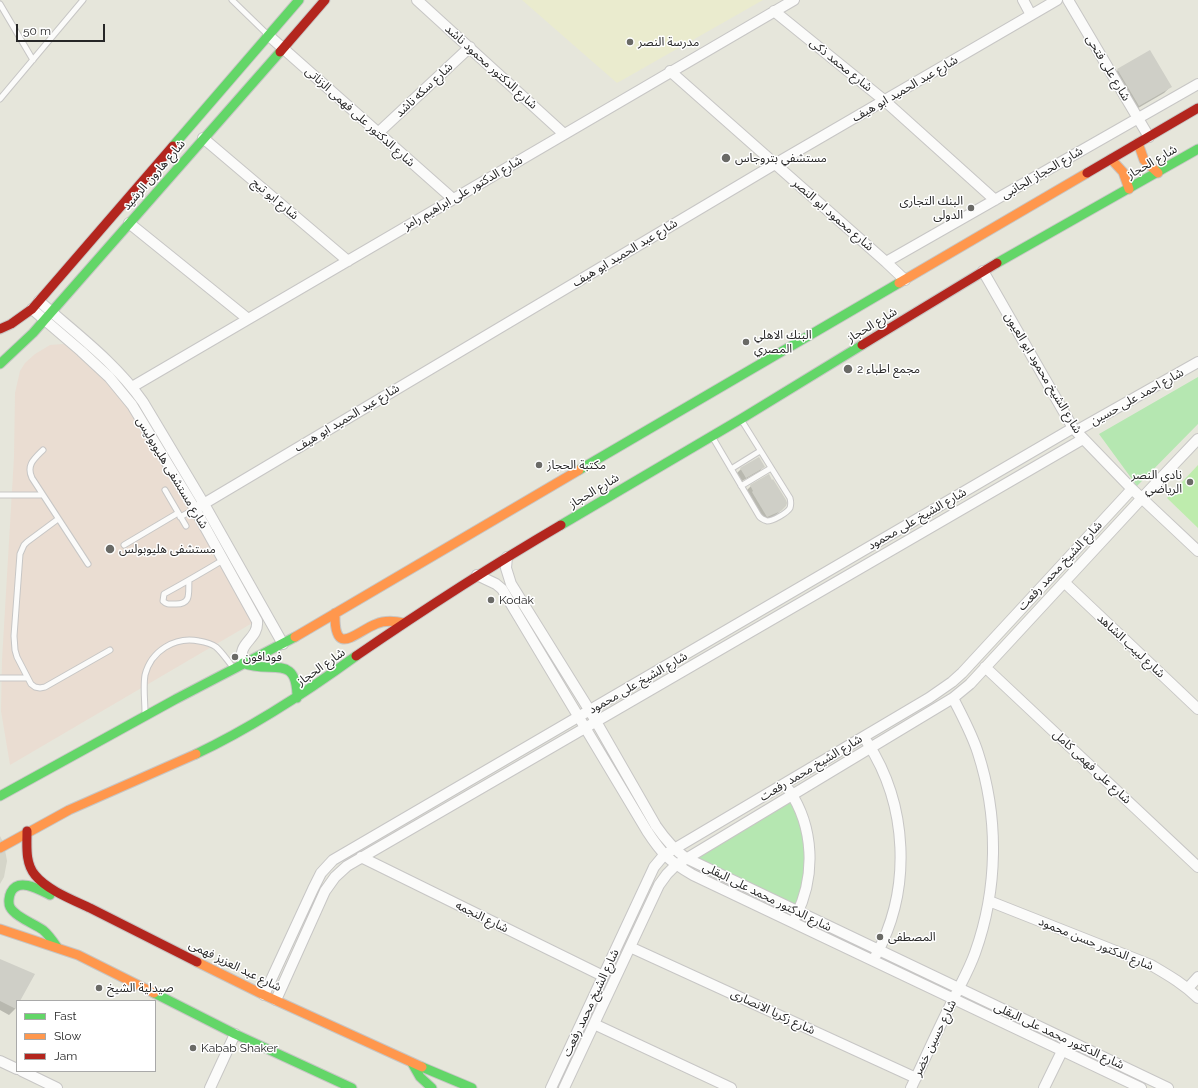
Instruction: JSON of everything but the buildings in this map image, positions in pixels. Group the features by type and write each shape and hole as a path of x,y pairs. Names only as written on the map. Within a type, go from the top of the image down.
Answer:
{"main road":[{"name":"شارع هارون الرشيد","path":"0,329 11,324 32,309 299,0"},
{"name":"شارع هارون الرشيد","path":"0,364 20,346 48,316 325,0"},
{"name":"شارع الحجاز","path":"0,796 243,663 283,644 1198,108"},
{"path":"1138,143 1144,160 1158,173"},
{"name":"شارع الحجاز","path":"0,848 27,831 69,810 168,767 257,722 297,698 404,623 507,556 741,419 983,271 1198,149"},
{"path":"1111,159 1123,172 1129,188"},
{"path":"335,614 336,632 340,638 346,640 384,622 394,621 404,623"},
{"path":"243,663 253,668 278,667 288,670 295,678 297,698"},
{"name":"شارع عبد العزيز فهمى","path":"27,831 27,858 30,868 35,876 43,883 264,995 412,1063 472,1088"},
{"path":"57,947 48,934 14,912 10,906 9,899 11,892 16,887 23,884 54,898 72,899"},
{"path":"0,929 57,947 85,959 235,1034 352,1088"},
{"path":"0,939 24,936"},
{"path":"412,1063 418,1077 432,1088"}],"street":[{"name":"شارع الدكتور محمود ناشد","path":"417,0 564,134"},
{"name":"شارع الدكتور على ابراهيم رامز","path":"132,387 670,71 794,0"},
{"path":"1023,0 1032,15"},
{"name":"شارع عبد الحميد ابو هيف","path":"199,506 776,164 1057,0"},
{"name":"شارع على فتحى","path":"1068,0 1149,137"},
{"name":"شارع محمد ذكى","path":"774,11 885,100 995,200"},
{"name":"شارع الدكتور على فهمى الزناتى","path":"268,35 453,199"},
{"name":"شارع سكه ناشد","path":"378,133 470,47"},
{"name":"شارع محمود ابو النصر","path":"670,71 886,262 904,280"},
{"name":"شارع الحجاز الجانبى","path":"886,262 1198,84"},
{"name":"شارع ابو تيج","path":"203,138 348,261"},
{"path":"129,223 248,319"},
{"name":"شارع الشيخ محمود ابو العيون","path":"983,271 1074,429 1132,489 1198,551"},
{"name":"شارع مستشفى هليوبوليس","path":"38,301 48,316 81,351 109,377 142,420 199,506 283,644"},
{"name":"شارع مستشفى هليوبوليس","path":"32,309 48,316 109,361 143,402 199,506 223,560 256,621 255,633 243,648 243,663"},
{"name":"شارع احمد على حسين","path":"1074,429 1198,362"},
{"name":"شارع الشيخ على محمود","path":"264,995 321,873 333,860 1074,429"},
{"name":"شارع الشيخ على محمود","path":"276,1000 325,891 335,877 361,857 1083,439"},
{"path":"1142,498 1198,439"},
{"name":"شارع الشيخ محمد رفعت","path":"551,1088 654,867 664,856 929,698 957,678 1132,489"},
{"name":"شارع الشيخ محمد رفعت","path":"564,1088 659,885 667,874 686,858 953,698 970,684 1142,498"},
{"name":"شارع الدكتور محمد على البقلى","path":"507,556 506,568 511,584 590,711 656,826 674,849 686,858 1168,1088"},
{"name":"شارع الدكتور محمد على البقلى","path":"477,575 496,584 502,589 647,831 664,856 693,875 1140,1088"},
{"name":"شارع لبيب الشاهد","path":"1064,582 1198,709"},
{"name":"شارع على فهمى كامل","path":"985,667 1198,867"},
{"name":"شارع حسين خضر","path":"911,1088 976,949 989,901 993,871 994,841 986,781 978,752 967,725 953,698"},
{"path":"864,737 881,768 890,790 896,812 901,851 899,883 895,906 888,928 873,961"},
{"path":"785,784 800,810 809,843 810,861 808,878 804,895 793,922"},
{"name":"شارع النجمه","path":"361,857 603,976"},
{"name":"شارع الدكتور حسن محمود","path":"989,901 1151,966 1171,976 1188,988 1198,998"},
{"name":"شارع زكريا الانصارى","path":"630,947 916,1078"},
{"path":"1188,988 1198,977"},
{"path":"594,1024 731,1088"},
{"path":"210,1088 235,1034"},
{"path":"1044,1088 1067,1040"},
{"path":"0,1061 16,1069"},
{"path":"24,1072 57,1088"}],"lane":[{"path":"0,99 83,0"},
{"path":"232,0 268,35"},
{"path":"0,4 33,60"},
{"path":"711,436 762,520 771,520 787,511 790,508 790,498 741,419"},
{"path":"43,450 32,461 30,473 88,564"},
{"path":"731,469 760,450"},
{"path":"741,486 771,468"},
{"path":"165,490 186,526"},
{"path":"0,494 43,495"},
{"path":"124,545 179,515 199,506"},
{"path":"58,519 24,545 20,554 14,642 17,657 31,684 40,688 45,687 110,650"},
{"path":"189,580 188,598 185,603 169,604 163,601 164,594 223,560"},
{"path":"145,716 145,676 157,653 167,645 192,639 204,641 216,647 234,668"},
{"path":"0,678 27,678"}],"shaded area":[{"name":"مدرسة النصر","path":"522,0 763,0 617,83"},
{"name":"مستشفى هليوبولس","path":"63,344 73,348 97,368 128,404 254,622 10,765 1,711 2,660 14,457 15,393 20,371 25,363 35,354 50,345"},
{"path":"0,836 4,844 7,861 4,877 0,884"}],"green space":[{"path":"1198,377 1198,424 1137,486 1099,434"},
{"name":"نادي النصر الرياضي","path":"1198,465 1198,528 1167,498"},
{"path":"792,794 809,843 798,911 686,858"}],"traffic: fast":[{"path":"173,146 299,0"},
{"path":"0,364 33,333 280,52"},
{"path":"997,263 1198,149"},
{"path":"579,470 899,283"},
{"path":"561,525 741,419 862,345"},
{"path":"0,796 176,699 295,637"},
{"path":"196,754 217,744 278,709 356,656"},
{"path":"243,663 253,666 287,670 292,675 296,684 297,698"},
{"path":"50,895 30,886 19,885 11,892 9,904 16,914 45,932 57,947"},
{"path":"154,993 235,1034 352,1088"},
{"path":"412,1063 420,1077 432,1088"},
{"path":"422,1067 472,1088"}],"traffic: slow":[{"path":"1138,143 1144,160 1158,173"},
{"path":"1111,159 1123,172 1129,189"},
{"path":"899,283 1087,173"},
{"path":"295,637 579,470"},
{"path":"335,613 338,635 342,639 347,639 379,623 390,621 404,623"},
{"path":"0,848 69,810 196,754"},
{"path":"0,929 78,955 154,993"},
{"path":"197,962 264,995 422,1067"}],"traffic: jam":[{"path":"280,52 325,0"},
{"path":"1087,173 1198,108"},
{"path":"0,329 11,324 32,309 173,146"},
{"path":"862,345 997,263"},
{"path":"356,656 457,589 561,525"},
{"path":"27,831 28,860 35,875 46,885 61,894 197,962"}],"place":[{"name":"مدرسة النصر","path":"630,42"},
{"name":"مستشفي بتروجاس","path":"726,158"},
{"name":"البنك التجارى الدولى","path":"971,208"},
{"name":"البنك الاهلي المصري","path":"746,342"},
{"name":"مجمع اطباء 2","path":"848,369"},
{"name":"مكتبة الحجاز","path":"539,465"},
{"name":"نادي النصر الرياضي","path":"1190,482"},
{"name":"مستشفى هليوبولس","path":"110,549"},
{"name":"Kodak","path":"491,600"},
{"name":"فودافون","path":"235,657"},
{"name":"المصطفى","path":"880,937"},
{"name":"صيدلية الشيخ","path":"99,988"},
{"name":"Kabab Shaker","path":"193,1048"}]}
